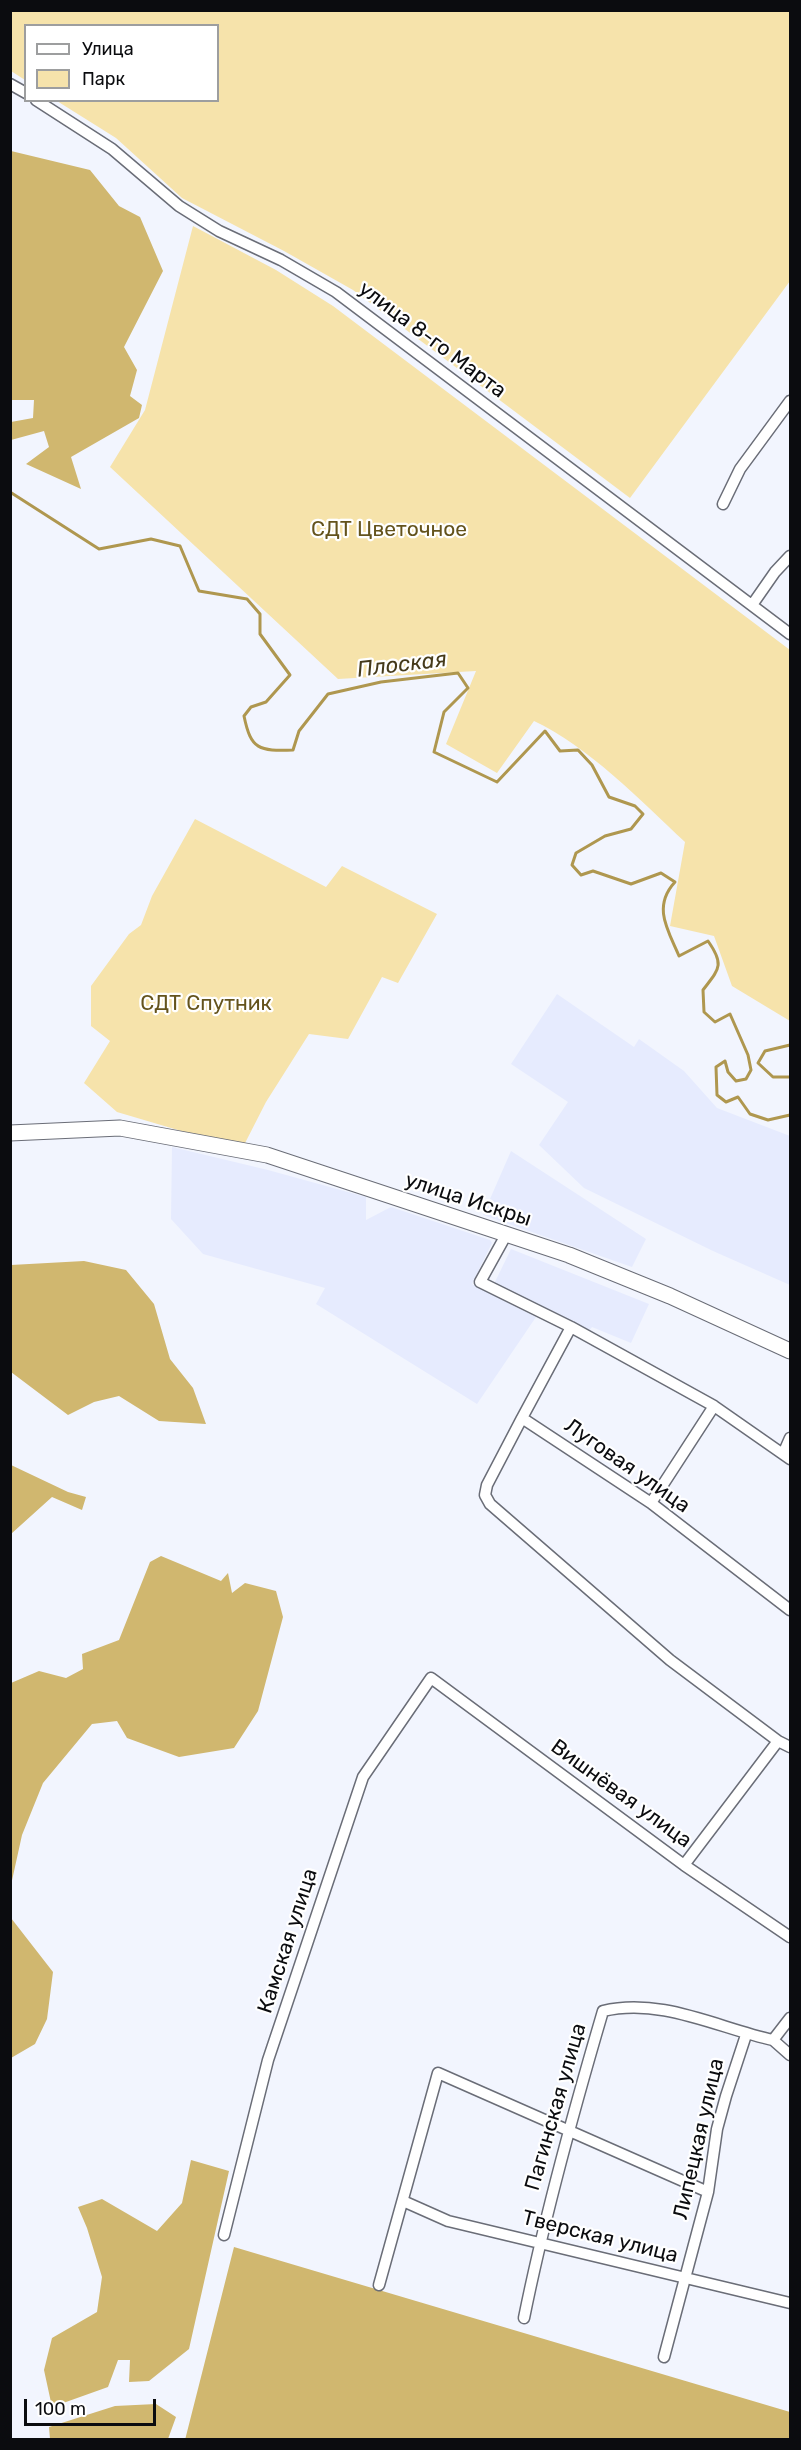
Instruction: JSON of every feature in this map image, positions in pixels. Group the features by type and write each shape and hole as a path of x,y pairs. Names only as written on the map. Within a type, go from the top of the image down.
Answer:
{"main road":[{"name":"улица Искры","path":"10,1133 120,1128 267,1155 569,1255 790,1351"}],"street":[{"path":"10,84 24,92"},
{"name":"улица 8-го Марта","path":"39,102 112,149 179,206 219,231 281,260 336,292 790,634"},
{"path":"723,504 740,469 790,401"},
{"path":"752,605 775,572 790,556"},
{"path":"506,1235 480,1282 571,1328 714,1406 787,1457 790,1438"},
{"path":"571,1328 487,1485 485,1495 490,1504 670,1660 778,1741 790,1747"},
{"path":"651,1503 714,1406"},
{"name":"Луговая улица","path":"522,1418 602,1468 651,1503 790,1610"},
{"name":"Вишнёвая улица","path":"431,1678 684,1864 790,1937"},
{"name":"Камская улица","path":"224,2235 268,2060 363,1778 431,1678"},
{"path":"684,1864 778,1741"},
{"name":"Пагинская улица","path":"524,2318 539,2242 603,2011 621,2007 649,2007 680,2014 746,2035"},
{"path":"773,2040 790,2019"},
{"path":"746,2035 773,2040 790,2055"},
{"name":"Липецкая улица","path":"664,2356 708,2192 717,2129 746,2035"},
{"path":"379,2285 438,2073 708,2192"},
{"name":"Тверская улица","path":"404,2201 448,2221 790,2303"}],"shaded area":[{"path":"11,151 90,170 119,206 140,217 163,271 124,347 137,370 130,396 142,405 139,418 71,457 81,489 26,464 49,447 44,431 11,440 11,422 33,418 34,400 11,400"},
{"path":"557,994 634,1047 639,1039 684,1071 717,1108 790,1136 790,1285 713,1251 584,1188 539,1145 568,1102 511,1064"},
{"path":"172,1147 366,1197 366,1220 391,1207 490,1240 492,1243 472,1284 536,1317 477,1404 316,1304 325,1288 203,1254 171,1219"},
{"path":"511,1151 646,1239 632,1267 483,1215"},
{"path":"511,1249 649,1304 631,1343 592,1327 589,1331 493,1286"},
{"path":"84,1261 126,1270 154,1304 170,1359 193,1388 206,1424 159,1421 119,1396 94,1402 68,1415 11,1372 11,1265"},
{"path":"11,1465 68,1492 86,1497 82,1510 52,1497 11,1534"},
{"path":"161,1556 221,1581 228,1573 232,1593 245,1583 276,1591 283,1617 258,1711 234,1748 179,1757 127,1738 117,1721 92,1724 43,1783 22,1835 11,1885 11,1683 39,1671 66,1678 83,1669 82,1654 119,1640 150,1562"},
{"path":"10,1902 11,1918 53,1972 47,2019 35,2044 11,2058"},
{"path":"191,2160 229,2171 189,2349 149,2381 129,2382 130,2360 118,2360 108,2387 52,2407 44,2370 52,2338 97,2312 102,2277 78,2207 102,2199 157,2231 182,2203"},
{"path":"234,2247 790,2412 790,2440 185,2440"},
{"path":"156,2404 176,2417 168,2439 50,2439 49,2427 115,2406"}],"green space":[{"path":"10,11 790,11 790,281 630,498 353,290 182,198 116,138 59,102 219,102 219,24 24,24 24,79 11,71"},
{"name":"СДТ Цветочное","path":"193,226 276,270 333,306 790,650 790,1021 732,986 714,936 670,926 685,842 594,759 534,721 497,773 446,744 476,671 338,679 110,467 145,410"},
{"name":"СДТ Спутник","path":"195,819 326,887 342,866 437,914 398,983 382,977 348,1039 309,1034 266,1102 242,1149 117,1112 84,1083 110,1041 91,1026 91,986 129,934 141,925 152,896"}],"waterway":[{"name":"Плоская","path":"10,492 99,549 151,539 180,546 199,591 247,599 260,614 260,634 290,675 266,702 251,707 244,716 250,736 258,746 264,749 293,750 299,731 328,694 381,682 458,673 468,688 444,712 434,752 497,782 545,731 560,751 578,750 592,765 609,797 635,806 643,814 631,829 605,836 576,853 572,865 581,875 593,871 631,884 661,873 675,882 664,900 663,910 670,937 679,956 708,941 713,949 717,956 718,967 703,990 704,1012 715,1022 730,1014 748,1055 751,1070 746,1079 736,1081 728,1072 725,1061 716,1067 717,1095 726,1102 738,1097 750,1114 768,1120 790,1115"},
{"name":"Плоская","path":"790,1045 765,1051 758,1063 773,1077 790,1077"}]}
